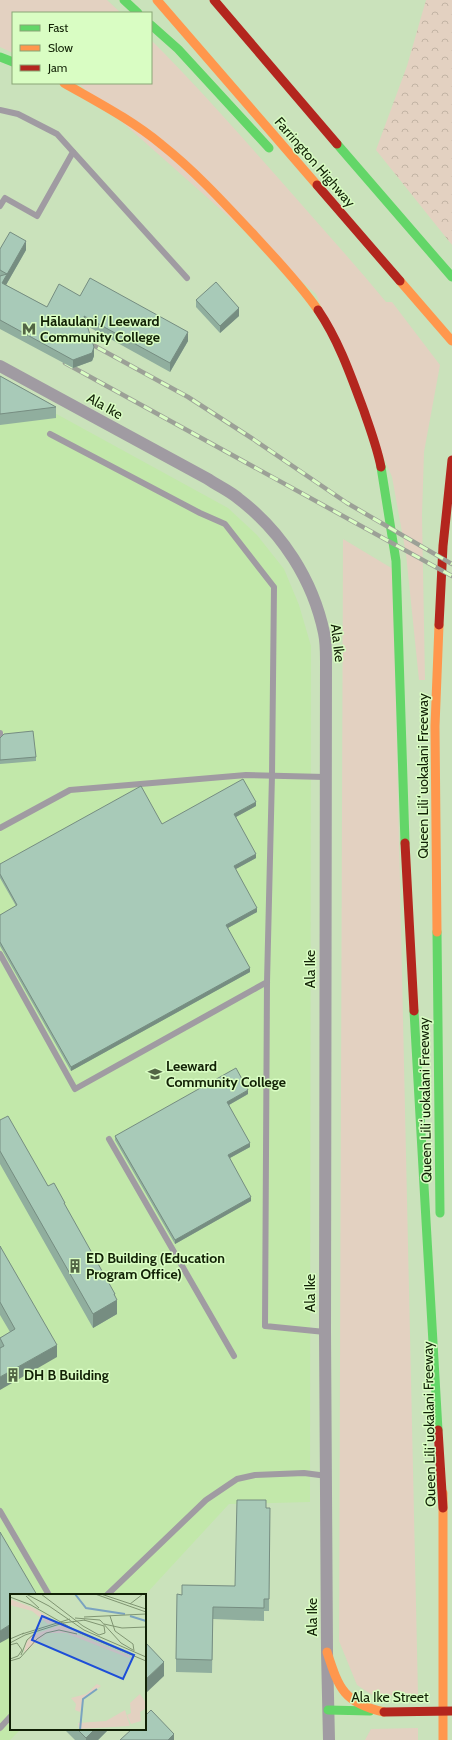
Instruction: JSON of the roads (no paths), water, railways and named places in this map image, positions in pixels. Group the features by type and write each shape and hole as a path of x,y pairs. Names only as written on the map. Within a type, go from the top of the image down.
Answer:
{"main road":[{"path":"124,0 137,12"},
{"name":"Farrington Highway","path":"157,0 452,341"},
{"name":"Farrington Highway","path":"214,0 452,277"},
{"path":"152,26 178,49 277,156"},
{"path":"0,57 12,62"},
{"path":"66,84 115,112 161,144 208,185 273,256 310,300 326,324 349,369 378,451 396,561 405,853 444,1508"},
{"path":"294,172 386,265"},
{"name":"Queen Liliʻuokalani Freeway","path":"440,1220 435,726 443,546 452,463"},
{"name":"Queen Liliʻuokalani Freeway","path":"442,1324 444,1508 443,1740"},
{"path":"327,1652 337,1683 347,1697 360,1706 384,1712"},
{"name":"Ala Ike Street","path":"328,1710 384,1712 452,1711"}],"street":[{"name":"Ala Ike","path":"0,366 208,479 238,498 263,520 290,552 310,588 324,634 326,661 325,1332 329,1740"}],"lane":[{"path":"0,110 18,114 57,134 187,278"},
{"path":"0,206 5,198 37,216 73,152"},
{"path":"50,434 226,524 274,587 272,775 267,982 265,1326 325,1332"},
{"path":"0,733 0,738"},
{"path":"0,828 70,790 246,775 326,777"},
{"path":"0,954 74,1089 267,982"},
{"path":"109,1139 234,1356"},
{"path":"108,1594 206,1500 237,1479 255,1475 304,1473 327,1476"},
{"path":"0,1511 48,1594"},
{"path":"0,1728 10,1717"}],"railway":[{"path":"82,339 188,397 347,503 452,564"},
{"path":"65,363 452,576"}],"place":[{"name":"Hālaulani / Leeward Community College","path":"29,329"},
{"name":"Leeward Community College","path":"155,1074"},
{"name":"ED Building (Education Program Office)","path":"75,1266"},
{"name":"DH B Building","path":"13,1375"}]}
